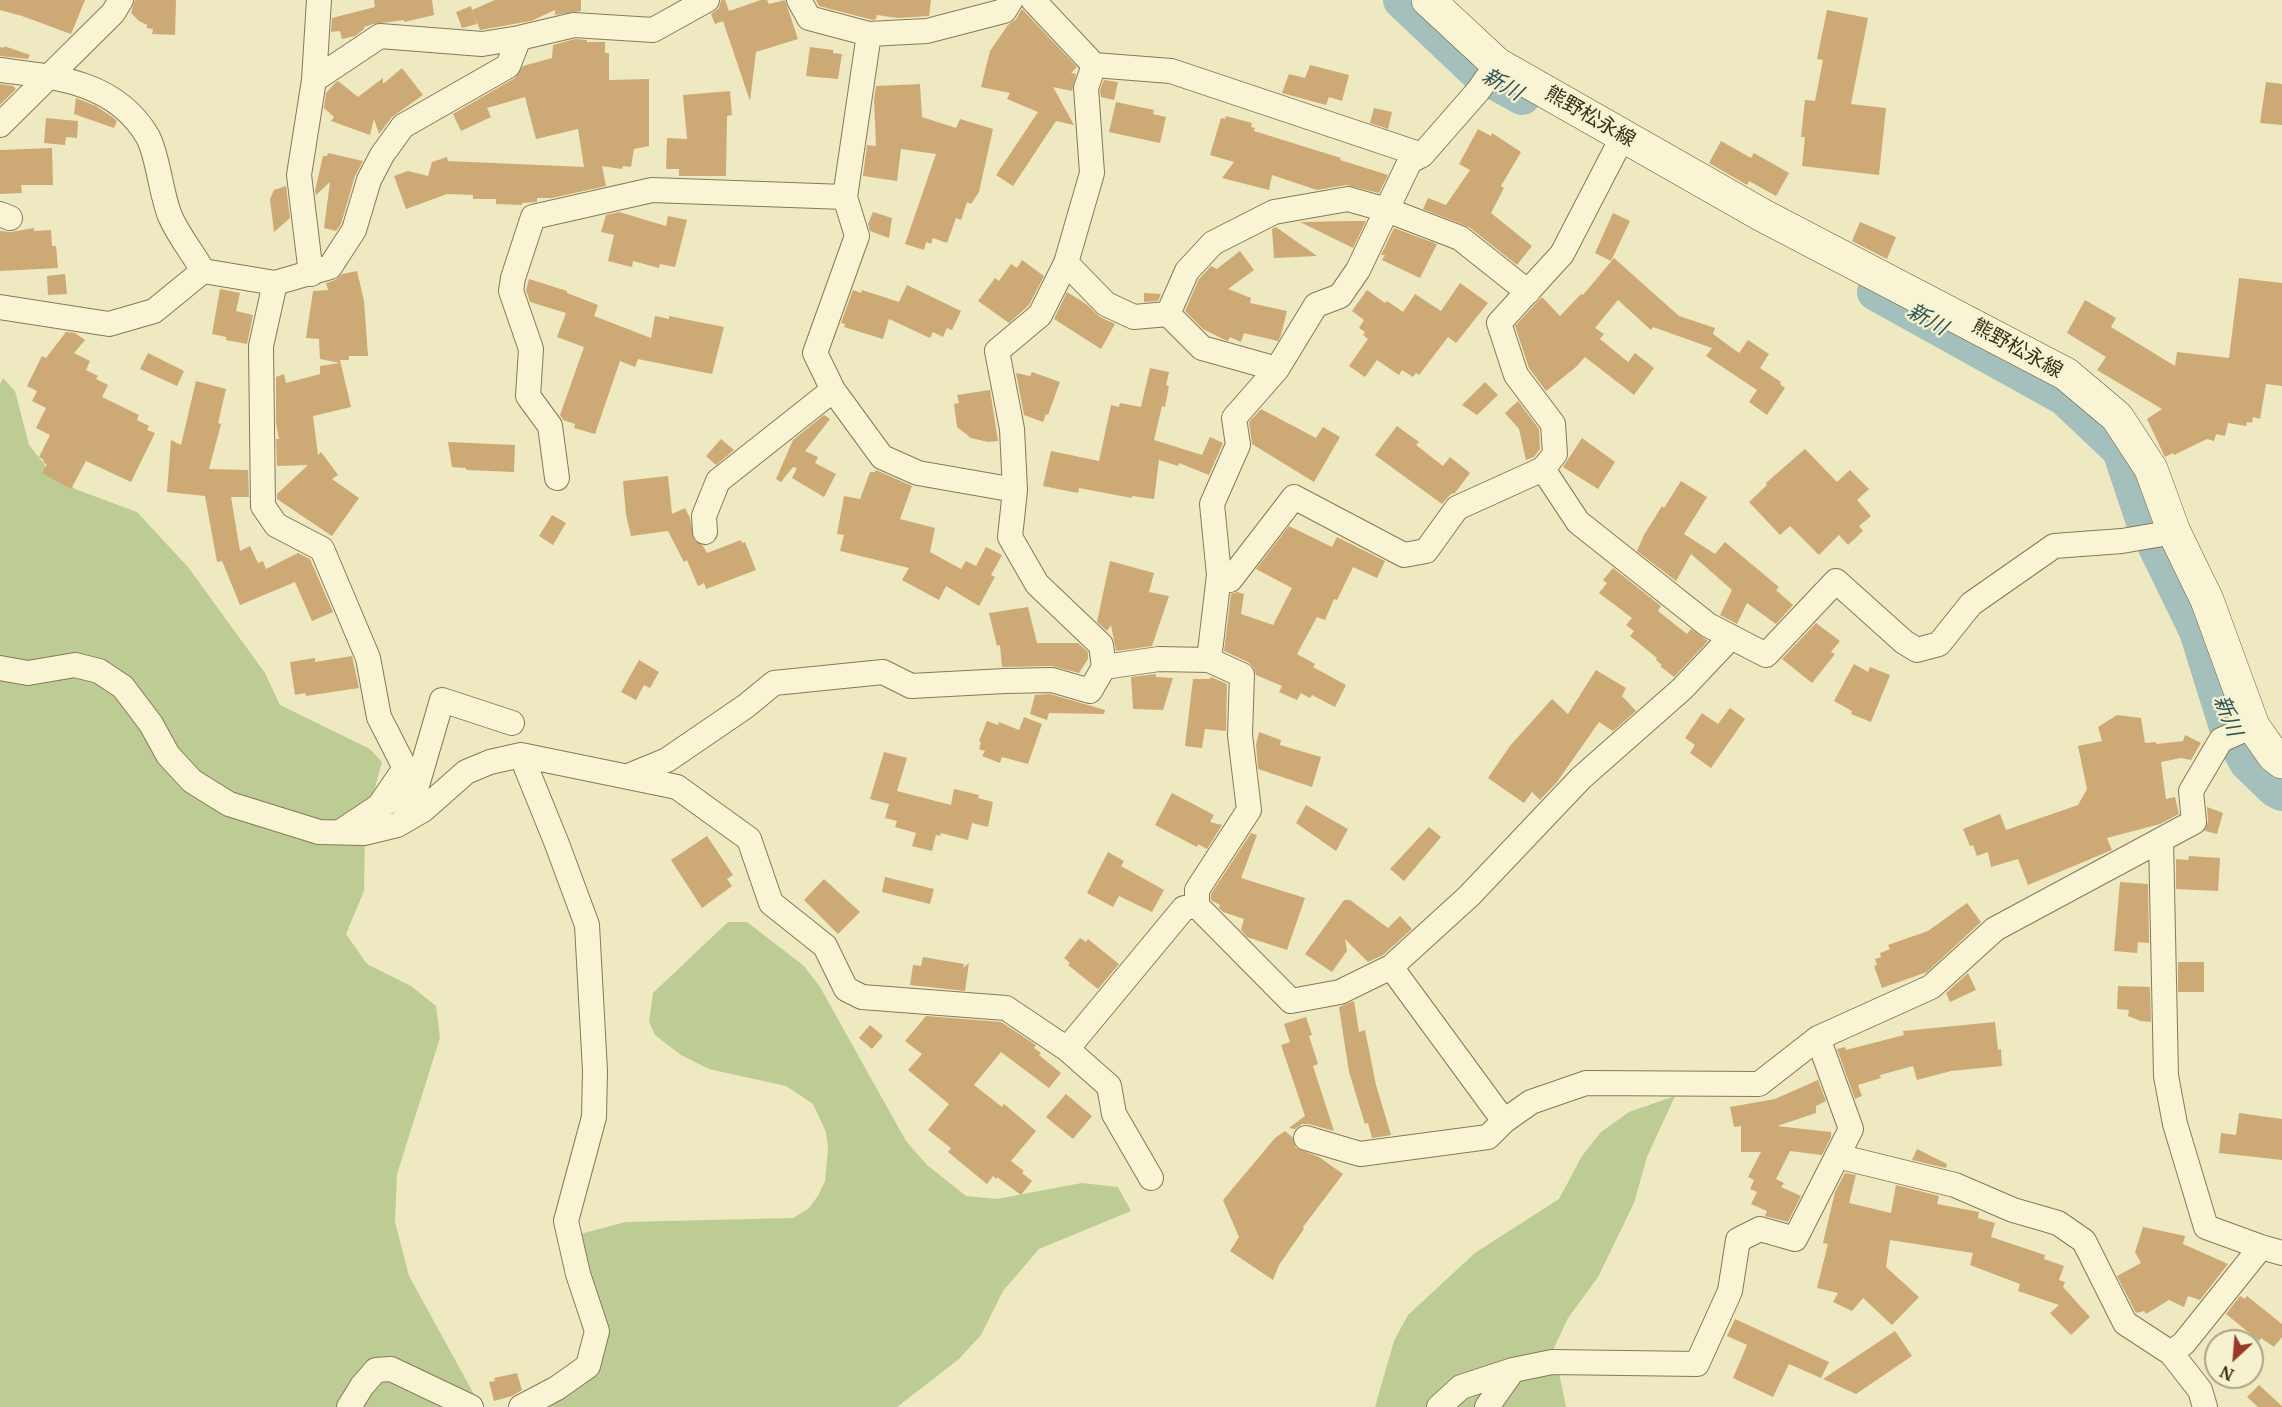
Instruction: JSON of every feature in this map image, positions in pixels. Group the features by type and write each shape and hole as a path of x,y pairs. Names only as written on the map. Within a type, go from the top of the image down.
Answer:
{"main road":[{"name":"熊野松永線","path":"1428,0 1489,76 1623,136 1762,215 2066,375 2117,417 2151,469 2174,532 2206,600 2253,726 2274,756 2282,762"}],"street":[{"path":"0,124 113,13 121,0"},
{"path":"311,274 299,175 314,80 319,0"},
{"path":"314,80 380,36 482,44 574,25 653,30 707,0"},
{"path":"799,0 809,18 869,34 927,31 1004,11 1011,0"},
{"path":"1033,0 1094,65 1171,71 1422,155"},
{"path":"869,34 845,197 857,236 815,353 833,390 882,457 918,473 1015,490"},
{"path":"0,70 51,76 96,88 125,108 148,138 170,217 203,271 275,284 330,267 354,230 369,180 382,154 403,126 508,66 519,38"},
{"path":"628,776 667,760 746,706 774,683 883,672 911,686 1052,681 1090,691 1104,667 1101,645 1037,584 1010,537 1015,490 1012,429 997,351 1040,315 1066,263 1092,173 1086,88 1094,65"},
{"path":"1209,660 1219,575 1212,504 1238,445 1234,418 1277,369 1316,305 1340,296 1358,270 1410,161 1422,155 1489,76"},
{"path":"1219,575 1230,580 1294,497 1404,555 1426,551 1457,508 1543,469 1555,454 1553,424 1516,375 1499,323 1562,254 1623,136"},
{"path":"557,478 550,426 528,396 531,349 511,291 533,217 652,190 845,197"},
{"path":"1168,314 1187,271 1213,243 1274,212 1348,199 1387,210 1460,238 1528,292"},
{"path":"1066,263 1106,304 1134,317 1168,314"},
{"path":"0,307 109,324 154,311 203,271"},
{"path":"275,284 261,346 263,506 276,525 322,549 368,658 379,717 405,768 379,806"},
{"path":"1168,314 1202,348 1277,369"},
{"path":"705,532 704,516 718,482 833,390"},
{"path":"1543,469 1578,522 1708,625 1767,655 1836,581 1904,642 1917,650 1939,644 1971,604 2054,546 2122,542 2174,532"},
{"path":"1104,667 1159,658 1209,660 1242,675 1240,735 1249,810 1197,890 1197,906 1291,1001 1340,992 1391,967 1469,896 1581,778 1682,689 1731,637"},
{"path":"0,668 28,673 75,665 99,671 123,687 151,724 168,755 192,781 229,804 319,832 364,833 397,825 423,810 466,772 490,762 521,755 677,787 749,839 771,903 825,946 846,989 862,997 1006,1008 1068,1049 1109,1086 1114,1114 1151,1178"},
{"path":"340,832 379,806 416,789 442,700 512,723"},
{"path":"1306,1138 1360,1154 1488,1137 1504,1121 1531,1102 1586,1083 1759,1083 1818,1038 1931,987 1995,929 2194,822 2190,790 2221,740 2253,726"},
{"path":"521,755 587,925 595,1071 594,1117 566,1221 578,1274 597,1330 588,1366 557,1388 521,1407"},
{"path":"2161,840 2166,1076 2175,1124 2206,1227 2272,1250 2184,1343 2171,1353"},
{"path":"1068,1049 1184,908 1197,906"},
{"path":"1391,967 1504,1121"},
{"path":"1439,1407 1461,1387 1513,1370 1552,1362 1697,1364 1730,1291 1738,1240 1760,1229 1795,1239 1851,1129 1818,1038"},
{"path":"1837,1156 1955,1185 2013,1210 2058,1222 2084,1241 2125,1323 2171,1353 2200,1390 2205,1407"},
{"path":"349,1407 362,1386 376,1370 391,1369 471,1407"},
{"path":"1487,1407 1513,1370"}],"green space":[{"path":"3,378 15,391 29,445 49,470 75,489 137,512 188,567 265,673 280,705 370,749 382,762 365,825 364,891 346,934 367,964 411,986 436,1006 440,1038 397,1174 395,1222 409,1276 481,1407 0,1407 0,384"},
{"path":"728,922 747,922 804,966 820,987 906,1141 927,1165 966,1196 997,1199 1082,1183 1118,1187 1131,1211 1039,1249 1003,1291 981,1335 959,1359 897,1407 524,1407 589,1374 580,1234 626,1222 793,1218 808,1209 818,1196 825,1181 828,1148 826,1132 813,1104 786,1086 709,1069 681,1055 655,1035 649,1022 653,993"},
{"path":"1675,1096 1647,1157 1634,1203 1598,1277 1568,1318 1554,1348 1566,1407 1375,1407 1394,1341 1408,1315 1475,1253 1559,1199 1582,1156 1601,1132 1629,1112"}],"building":[{"path":"0,0 85,0 71,34 0,10"},
{"path":"135,0 176,0 175,35 152,34 153,29 147,28 147,25 131,13"},
{"path":"374,0 432,0 434,15 404,22 404,20 373,24 364,27 355,36 342,39 340,31 331,32 332,18 375,7"},
{"path":"495,0 581,0 581,11 555,15 555,10 531,21 480,30 472,10"},
{"path":"721,0 725,0 729,11 761,0 767,0 769,4 785,0 798,39 756,52 750,101 723,21 715,24 711,14 719,8"},
{"path":"816,0 931,0 929,16 898,18 877,15 873,20 819,6"},
{"path":"471,6 477,24 462,28 456,12"},
{"path":"1022,9 1077,67 1071,73 1076,74 1072,91 1053,87 1074,125 1056,121 1013,186 996,175 1038,112 1007,99 1010,93 981,87 990,51"},
{"path":"1827,10 1868,18 1851,104 1886,108 1879,175 1802,166 1805,137 1801,137 1805,100 1815,101 1823,60 1817,59"},
{"path":"575,39 605,42 605,53 609,53 609,80 649,79 649,146 634,149 631,167 623,166 622,169 602,166 606,186 552,198 537,198 537,202 522,203 522,205 496,204 496,199 473,199 473,195 447,194 406,209 394,176 408,171 428,176 432,162 447,157 448,161 584,167 578,129 536,139 525,97 487,108 491,117 461,131 453,114 515,78 523,66 552,58 553,45"},
{"path":"4,46 30,55 28,59 0,56 0,47 4,48"},
{"path":"810,47 833,50 833,53 842,54 838,79 806,76"},
{"path":"1310,65 1349,75 1342,101 1329,97 1326,105 1282,93 1289,74 1305,78"},
{"path":"402,68 423,95 392,117 379,134 374,119 370,135 331,121 334,117 324,108 326,93 335,83 338,81 358,97 383,78 383,84"},
{"path":"1104,80 1118,82 1114,100 1101,97 1100,90"},
{"path":"2266,82 2282,84 2282,125 2260,123"},
{"path":"0,84 13,86 16,89 0,105"},
{"path":"920,84 922,117 956,128 960,119 993,129 979,192 971,204 967,202 961,220 956,218 947,243 933,238 931,244 926,242 924,250 905,244 936,154 901,149 897,181 863,176 867,145 876,146 874,100 876,86"},
{"path":"730,91 732,115 727,116 726,176 679,176 679,169 666,169 667,138 687,139 683,95"},
{"path":"76,98 96,106 111,116 117,121 114,128 74,114"},
{"path":"1116,102 1154,110 1153,114 1166,117 1160,143 1109,132"},
{"path":"1374,108 1392,112 1388,129 1370,123"},
{"path":"1226,116 1252,123 1251,127 1255,128 1254,131 1388,175 1379,193 1346,185 1317,190 1272,175 1269,190 1222,178 1234,162 1210,155 1221,118 1225,119"},
{"path":"46,118 78,121 77,138 66,137 65,145 44,143"},
{"path":"1478,129 1491,136 1492,133 1521,152 1501,186 1504,188 1491,213 1532,246 1517,265 1469,227 1423,209 1428,198 1446,205 1470,170 1459,164"},
{"path":"1721,141 1751,158 1754,153 1789,173 1776,196 1749,181 1747,185 1709,163"},
{"path":"52,148 53,185 21,185 22,193 0,194 0,150"},
{"path":"328,153 363,161 355,176 341,224 336,231 324,228 330,182 316,195 315,191 323,156 327,156"},
{"path":"286,186 290,218 274,232 270,199 274,190"},
{"path":"619,212 666,226 668,216 687,220 675,267 660,264 659,268 633,261 632,267 608,261 614,235 601,232 606,215"},
{"path":"873,212 892,218 889,238 870,231 868,224"},
{"path":"1613,213 1630,221 1611,261 1595,253"},
{"path":"1366,221 1353,248 1300,222"},
{"path":"1860,222 1896,237 1887,259 1852,241"},
{"path":"1276,227 1317,256 1274,258 1272,229"},
{"path":"34,228 34,231 51,230 52,246 56,246 58,268 0,271 0,231 11,232"},
{"path":"1394,228 1437,244 1420,278 1382,260 1385,255 1381,255"},
{"path":"1240,251 1254,270 1228,289 1251,298 1250,303 1287,311 1278,341 1244,333 1241,342 1230,337 1228,341 1203,329 1185,311 1199,279 1211,266 1217,269"},
{"path":"1614,258 1679,316 1715,328 1713,334 1739,353 1748,340 1769,354 1760,368 1781,382 1780,384 1785,388 1767,415 1749,402 1757,390 1706,356 1712,348 1653,327 1651,330 1618,300 1595,328 1604,334 1600,339 1628,362 1635,353 1654,368 1634,395 1585,357 1546,391 1529,368 1515,326 1542,297 1560,316 1581,294 1583,295"},
{"path":"1022,260 1044,276 1029,305 1009,323 978,301 995,278 999,281 1011,264 1017,268"},
{"path":"357,271 364,301 368,356 349,356 349,360 340,360 351,407 313,416 318,455 321,452 338,475 332,479 359,498 332,536 277,499 277,494 308,465 277,466 276,439 279,439 276,423 276,377 284,374 286,383 320,374 320,366 340,363 320,359 319,339 306,338 313,291 328,290 326,283 342,274"},
{"path":"65,274 67,294 48,295 47,276"},
{"path":"2239,278 2282,283 2282,386 2266,384 2260,419 2253,417 2252,423 2247,422 2246,426 2228,423 2225,436 2216,434 2214,441 2207,439 2165,457 2147,419 2162,409 2097,370 2106,357 2067,333 2085,300 2116,318 2111,327 2175,366 2177,352 2229,358"},
{"path":"529,279 567,291 567,293 598,305 594,316 651,338 655,316 669,319 669,316 724,327 712,374 638,359 635,367 620,361 595,434 574,428 575,424 563,420 560,415 584,347 557,337 566,313 530,302 526,290"},
{"path":"1460,283 1488,303 1456,343 1448,337 1419,375 1416,373 1413,377 1402,370 1399,375 1377,360 1365,377 1349,366 1368,339 1363,335 1365,332 1359,328 1364,320 1352,311 1367,290 1403,312 1415,294 1441,311"},
{"path":"907,285 961,311 952,330 947,328 943,337 933,332 930,338 889,319 883,339 844,327 845,324 841,323 853,290 861,293 862,290 899,302"},
{"path":"220,289 240,293 236,311 253,315 247,344 226,340 226,337 212,334"},
{"path":"1067,292 1086,304 1100,317 1115,324 1101,349 1054,319"},
{"path":"1144,293 1161,294 1158,301 1144,302"},
{"path":"66,332 75,333 85,340 74,353 90,361 86,370 98,376 96,379 108,385 102,397 139,415 137,420 149,426 147,430 155,433 131,482 86,461 71,489 42,473 47,465 39,457 50,435 36,428 46,408 32,401 37,391 27,386 42,356 46,358"},
{"path":"148,353 184,371 177,386 140,369"},
{"path":"1150,368 1169,372 1165,407 1162,406 1154,440 1202,455 1210,437 1223,443 1209,475 1179,463 1178,466 1159,460 1154,499 1132,496 1132,498 1079,488 1078,493 1043,486 1051,451 1099,461 1111,405 1119,407 1120,403 1141,407"},
{"path":"1032,372 1060,382 1048,415 1046,414 1043,422 1024,415 1016,373 1030,376"},
{"path":"196,381 226,389 218,423 221,424 209,469 248,470 249,497 231,497 240,551 250,546 258,563 263,561 266,569 298,553 310,559 333,612 312,621 295,582 240,605 222,561 217,562 205,496 167,492 171,440 181,445"},
{"path":"1485,382 1498,395 1477,415 1462,405"},
{"path":"990,390 998,441 988,442 971,438 957,427 954,404 959,403 957,395"},
{"path":"1518,401 1539,429 1540,449 1534,457 1526,460 1519,429 1505,413"},
{"path":"1261,409 1316,438 1323,427 1340,437 1314,482 1252,444 1249,422"},
{"path":"824,415 830,419 805,451 818,457 815,463 836,474 824,497 792,478 797,468 793,467 781,482 776,479 793,440"},
{"path":"1397,426 1419,442 1416,445 1443,466 1450,457 1470,473 1455,493 1451,494 1442,504 1375,455"},
{"path":"1582,438 1615,462 1598,489 1563,467"},
{"path":"721,439 734,450 716,465 706,456"},
{"path":"448,442 515,445 514,472 466,470 466,468 452,467"},
{"path":"1805,449 1837,482 1850,470 1869,489 1857,500 1871,516 1859,526 1863,531 1848,545 1839,535 1819,555 1790,526 1780,535 1749,502 1767,485 1766,483"},
{"path":"876,470 912,486 900,519 935,528 930,552 961,569 966,561 976,566 986,547 1002,555 991,575 995,577 979,606 946,586 939,600 902,580 909,568 840,551 844,535 837,534 844,496 860,499 870,472"},
{"path":"668,476 672,514 685,508 690,518 694,540 703,546 707,553 741,540 742,543 745,542 756,570 706,589 704,583 698,586 687,560 684,562 668,531 631,536 626,515 623,481"},
{"path":"1681,481 1707,497 1684,534 1715,554 1725,542 1779,587 1776,590 1793,605 1776,624 1747,603 1737,624 1720,615 1732,590 1691,554 1676,581 1637,551 1662,506 1664,508"},
{"path":"552,515 566,523 553,545 539,536"},
{"path":"1289,526 1332,547 1337,537 1385,561 1377,578 1353,567 1337,600 1334,599 1325,620 1317,617 1297,654 1315,664 1313,667 1346,685 1335,707 1312,695 1310,698 1301,693 1297,700 1279,692 1282,686 1256,675 1254,668 1248,662 1224,651 1231,594 1237,592 1244,594 1241,614 1273,625 1292,588 1256,569"},
{"path":"1110,561 1154,573 1149,592 1169,596 1152,646 1116,651 1111,625 1107,631 1097,622"},
{"path":"1613,568 1661,606 1658,611 1687,634 1691,629 1708,641 1674,677 1660,666 1662,665 1656,660 1657,658 1630,636 1634,631 1626,625 1632,618 1599,593 1607,583 1603,580"},
{"path":"1028,607 1037,643 1078,643 1088,652 1088,659 1079,673 1052,666 1002,667 1000,645 997,646 989,613"},
{"path":"1816,623 1840,641 1831,652 1835,654 1812,683 1782,659"},
{"path":"352,656 359,688 306,696 305,693 295,695 290,662 315,658 315,662"},
{"path":"639,660 659,672 650,688 644,685 636,700 621,692"},
{"path":"1854,664 1868,672 1870,667 1890,675 1871,722 1851,714 1852,711 1834,701"},
{"path":"1596,670 1626,688 1622,696 1636,711 1613,731 1599,722 1557,782 1540,800 1532,792 1524,803 1488,778 1510,746 1552,699 1568,714"},
{"path":"1156,674 1156,677 1173,678 1163,710 1133,709 1131,677"},
{"path":"1211,677 1227,684 1226,731 1205,729 1202,748 1185,746 1193,679 1210,679"},
{"path":"1050,694 1105,710 1104,714 1049,713 1047,720 1030,714 1035,695"},
{"path":"1730,708 1745,719 1711,768 1690,753 1695,745 1685,738 1702,713 1718,724"},
{"path":"2117,715 2141,718 2145,743 2183,741 2185,735 2201,743 2191,760 2181,758 2161,762 2166,799 2175,797 2179,814 2160,824 2107,838 2112,850 2028,885 2018,859 1991,867 1988,852 1977,856 1963,829 2000,814 2006,830 2078,805 2087,789 2078,746 2102,741 2098,727"},
{"path":"1024,717 1042,724 1028,764 1002,757 1000,763 982,756 985,751 979,749 981,742 979,741 987,721 998,725 999,722 1019,730"},
{"path":"1259,732 1281,740 1280,745 1321,757 1312,787 1258,769 1256,745"},
{"path":"884,752 907,758 897,791 951,805 954,789 979,795 978,798 993,802 988,827 972,823 968,840 941,833 940,836 936,835 932,851 912,846 916,833 895,827 897,821 885,818 889,804 870,799"},
{"path":"1172,793 1214,815 1210,822 1222,825 1207,849 1198,844 1197,847 1155,825"},
{"path":"1306,805 1348,829 1336,851 1296,823"},
{"path":"2207,807 2223,813 2217,834 2205,831 2208,821"},
{"path":"1429,827 1441,837 1404,881 1390,869"},
{"path":"1251,833 1257,835 1241,878 1305,898 1287,950 1247,937 1241,930 1244,919 1223,912 1219,908 1220,905 1211,900 1211,894"},
{"path":"707,836 733,875 727,879 732,886 702,908 671,860"},
{"path":"1108,852 1124,861 1121,866 1164,890 1152,912 1119,896 1113,907 1087,893"},
{"path":"2189,856 2220,858 2218,891 2176,889 2176,859 2188,860"},
{"path":"885,877 934,889 930,904 882,892"},
{"path":"824,879 860,912 838,934 804,900"},
{"path":"2120,882 2148,884 2149,943 2138,942 2137,953 2114,951"},
{"path":"1344,900 1350,900 1388,928 1400,916 1412,929 1383,955 1368,962 1345,939 1347,951 1332,972 1305,954"},
{"path":"1967,903 1981,922 1927,972 1882,988 1874,966 1877,965 1875,959 1881,957 1880,953 1890,949 1888,945 1928,931"},
{"path":"1080,938 1086,942 1088,939 1119,964 1098,989 1068,965 1070,963 1064,958"},
{"path":"923,957 964,964 963,968 969,963 965,991 910,985 913,965 921,966"},
{"path":"2178,962 2204,962 2204,992 2178,992"},
{"path":"1968,973 1976,990 1950,1002 1946,993"},
{"path":"2118,986 2150,987 2151,1022 2128,1016 2129,1010 2117,1009"},
{"path":"1354,1001 1359,1032 1365,1030 1376,1085 1391,1135 1372,1138 1368,1123 1365,1124 1349,1072 1339,1007"},
{"path":"926,1016 1001,1022 1036,1045 1034,1048 1041,1053 1039,1055 1061,1073 1049,1088 1001,1052 974,1085 1002,1107 1004,1104 1036,1131 1011,1161 1032,1181 1021,1195 997,1177 996,1179 993,1176 987,1184 948,1152 951,1148 928,1130 949,1104 908,1070 922,1054 905,1041"},
{"path":"1306,1017 1318,1064 1313,1066 1334,1131 1309,1124 1302,1124 1295,1129 1289,1128 1305,1116 1281,1045 1290,1042 1284,1024"},
{"path":"1995,1022 2002,1066 1951,1071 1917,1080 1913,1066 1880,1075 1881,1078 1858,1085 1862,1096 1855,1099 1837,1049 1845,1047 1846,1050 1904,1035 1903,1031"},
{"path":"870,1025 883,1036 872,1049 859,1038"},
{"path":"1818,1080 1826,1101 1816,1106 1816,1113 1777,1126 1831,1132 1831,1137 1822,1155 1790,1151 1776,1179 1784,1183 1781,1187 1801,1196 1788,1222 1765,1216 1767,1211 1751,1204 1757,1192 1750,1189 1754,1180 1748,1177 1761,1152 1741,1152 1741,1126 1734,1127 1730,1107 1775,1099"},
{"path":"1066,1094 1092,1116 1073,1139 1046,1117"},
{"path":"2239,1113 2282,1119 2282,1160 2219,1153 2221,1133 2236,1135"},
{"path":"1285,1131 1292,1137 1296,1148 1319,1157 1343,1174 1303,1227 1304,1229 1279,1265 1273,1280 1230,1251 1239,1237 1223,1200 1275,1138"},
{"path":"1917,1149 1947,1164 1946,1168 1912,1160"},
{"path":"1845,1173 1856,1175 1849,1203 1891,1213 1896,1185 1939,1196 1937,1204 1979,1212 1978,1218 1995,1223 1991,1237 2045,1255 2044,1259 2064,1266 2059,1280 2065,1282 2063,1287 2090,1317 2071,1335 2050,1313 2059,1305 2018,1291 2020,1284 1970,1265 1973,1253 1890,1240 1886,1267 1919,1297 1892,1325 1863,1298 1852,1311 1833,1302 1838,1293 1817,1288 1828,1244 1823,1243 1835,1192"},
{"path":"2143,1227 2185,1236 2183,1244 2228,1264 2200,1300 2188,1296 2184,1307 2169,1300 2146,1314 2144,1311 2136,1313 2117,1276 2141,1263 2135,1252"},
{"path":"2240,1296 2245,1299 2247,1296 2282,1324 2282,1337 2274,1347 2264,1340 2264,1329 2244,1329 2226,1314"},
{"path":"1735,1319 1829,1362 1821,1378 1789,1364 1773,1397 1733,1378 1747,1345 1727,1336"},
{"path":"1895,1331 1912,1356 1856,1394 1823,1379"},
{"path":"517,1373 522,1390 512,1396 494,1401 489,1382 495,1381 494,1378"},
{"path":"2255,1389 2263,1389 2282,1407 2258,1407 2247,1397"}],"waterway":[{"name":"新川","path":"1402,0 1477,71 1522,96"},
{"name":"新川","path":"1876,292 2065,397 2121,450 2145,522 2198,631 2227,724 2248,762 2282,792"}]}
